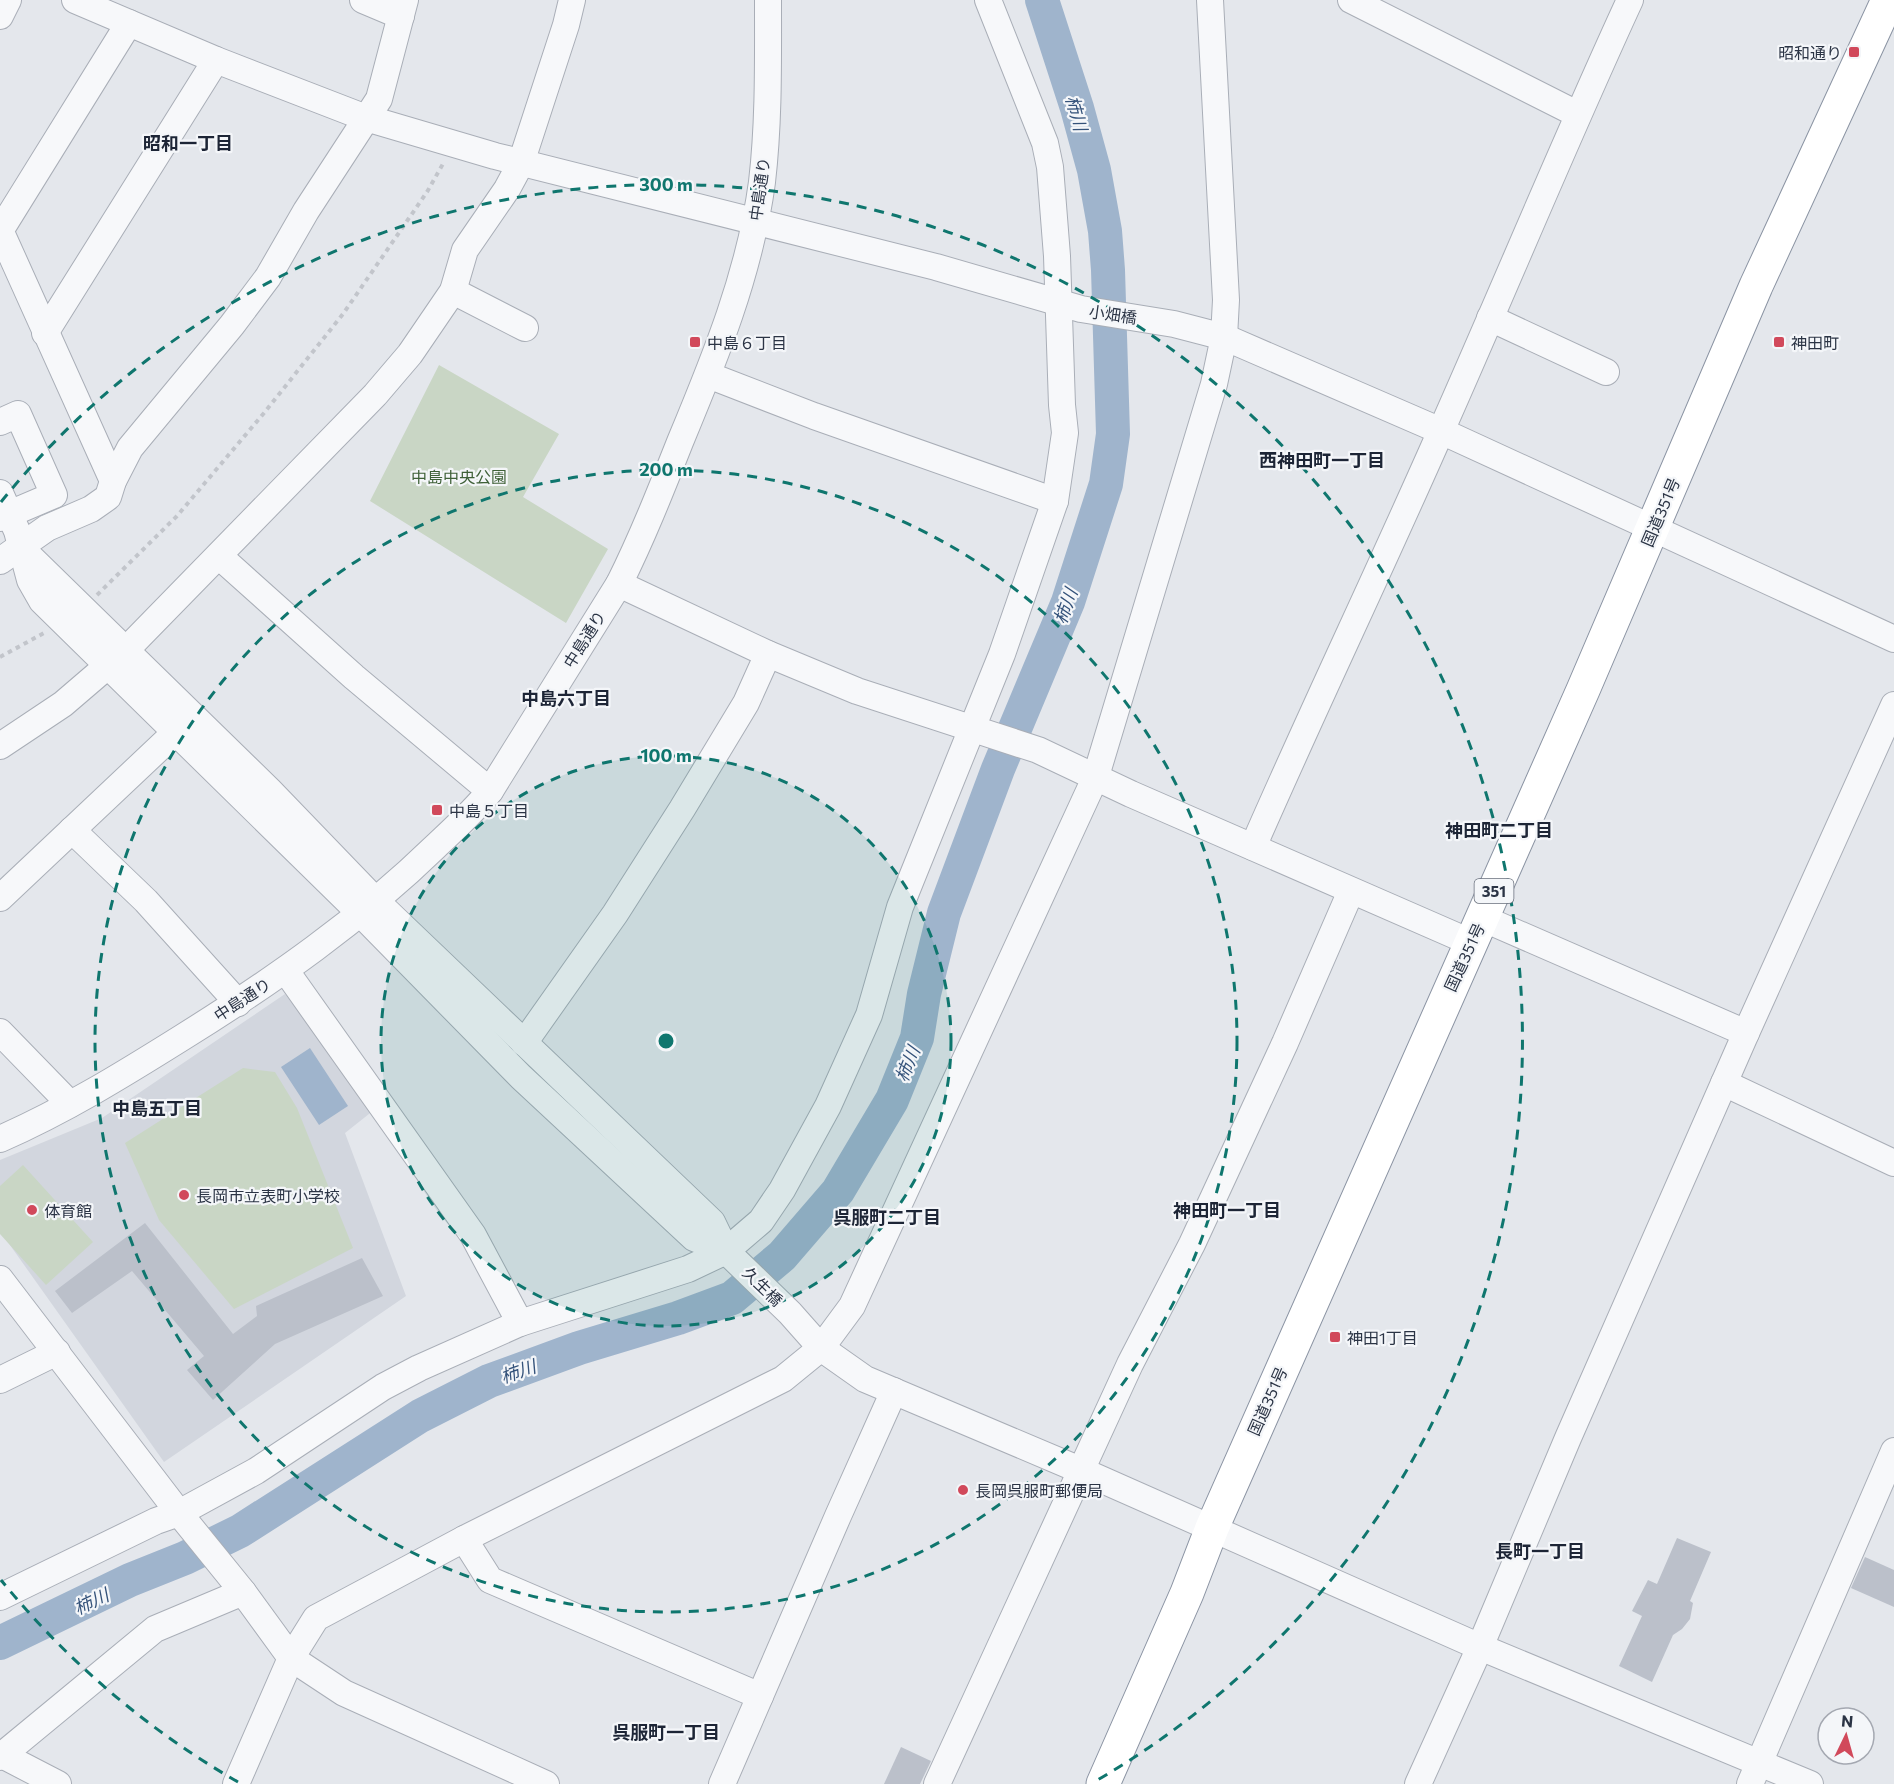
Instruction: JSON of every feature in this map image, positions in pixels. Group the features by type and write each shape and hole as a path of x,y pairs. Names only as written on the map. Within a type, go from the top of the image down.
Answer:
{"highway":[{"name":"国道351号","path":"1103,1784 1212,1528 1653,529 1756,286 1888,0"}],"street":[{"path":"0,16 9,0"},
{"name":"小畑橋","path":"75,0 216,60 366,118 520,163 755,220 1070,305 1198,329 1224,337 1441,431 1894,639"},
{"path":"11,554 47,528 91,509 108,497 113,481 130,448 232,326 268,277 306,212 379,99 403,8 363,0"},
{"path":"0,747 63,704 116,658 219,556 375,394 410,354 453,291 465,250 507,189 520,163 566,25 572,0"},
{"name":"中島通り","path":"0,1139 70,1104 136,1066 286,971 368,908 476,809 490,791 619,584 634,555 708,375 740,285 762,182 768,99 768,0"},
{"path":"0,1597 156,1521 185,1520 383,1387 419,1368 520,1323 731,1256 761,1221 782,1191 832,1096 869,1015 900,907 977,731 1055,501 1065,433 1070,305 1045,143 988,0"},
{"path":"236,1784 291,1658 316,1618 464,1539 783,1379 821,1348 852,1306 1096,776 1214,384 1224,337 1226,300 1210,0"},
{"path":"1351,0 1577,114"},
{"path":"1253,847 1441,431 1577,114 1630,0"},
{"path":"113,481 0,231 129,23"},
{"path":"45,333 216,60"},
{"path":"453,291 525,328"},
{"path":"1490,318 1606,372"},
{"path":"708,375 814,416 1055,501"},
{"path":"0,422 18,414 54,495 3,508 11,554 42,601 59,618 116,658 269,790 368,908 521,1077 693,1238 731,1256"},
{"path":"11,554 83,608 116,658 176,732 368,908 524,1043 712,1222 731,1256"},
{"path":"219,556 354,677 490,791"},
{"path":"619,584 768,654 857,691 1038,750 1131,794 1351,891 1476,930 1746,1033"},
{"path":"524,1043 615,914 676,818 746,703 768,654"},
{"path":"1418,1784 1480,1647 1568,1438 1746,1033 1894,705"},
{"path":"0,898 176,732"},
{"path":"72,830 146,901 238,1003"},
{"path":"937,1784 1130,1364 1192,1244 1285,1043 1351,891"},
{"path":"286,971 473,1235 520,1323"},
{"path":"0,1032 70,1104"},
{"path":"1724,1083 1894,1163"},
{"name":"久生橋","path":"731,1256 790,1313 821,1348 865,1379 1212,1528 1755,1773 1810,1784"},
{"path":"0,1279 243,1592 291,1658 344,1693 546,1784"},
{"path":"0,1380 57,1352"},
{"path":"723,1784 894,1391"},
{"path":"1755,1773 1892,1460"},
{"path":"464,1539 490,1580 760,1696"},
{"path":"58,1784 1,1756 155,1629 243,1592"}],"path":[{"path":"83,608 177,516 336,323 427,192 452,143"},
{"path":"0,657 46,632 59,618"}],"shaded area":[{"name":"長岡市立表町小学校","path":"285,994 374,1110 345,1133 406,1296 164,1462 0,1231 0,1160 102,1118"}],"green space":[{"name":"中島中央公園","path":"439,365 559,434 523,497 608,549 566,623 370,501"},
{"path":"243,1068 275,1072 297,1108 353,1248 234,1309 159,1220 125,1143"},
{"name":"体育館","path":"23,1165 93,1242 46,1285 0,1234 0,1186"}],"water":[{"path":"310,1048 348,1106 319,1125 281,1067"}],"building":[{"path":"145,1223 233,1334 257,1316 256,1306 362,1258 383,1296 275,1344 213,1400 187,1370 204,1356 132,1271 72,1313 55,1291"},
{"path":"1677,1538 1711,1552 1690,1601 1693,1603 1690,1619 1673,1635 1652,1682 1619,1666 1642,1616 1632,1611 1648,1580 1657,1584"},
{"path":"1865,1557 1894,1570 1894,1607 1851,1588"},
{"path":"901,1747 931,1761 920,1784 884,1784"}],"waterway":[{"name":"柿川","path":"0,1643 130,1580 185,1558 240,1531 420,1416 489,1381 579,1348 678,1318 732,1298 782,1256 838,1191 892,1100 917,1038 924,994 944,913 998,769 1068,602 1106,484 1113,434 1105,231 1094,170 1077,108 1042,0"}],"place":[{"name":"昭和通り","path":"1854,52"},
{"name":"中島６丁目","path":"695,342"},
{"name":"神田町","path":"1779,342"},
{"name":"中島５丁目","path":"437,810"},
{"name":"長岡市立表町小学校","path":"184,1195"},
{"name":"体育館","path":"32,1210"},
{"name":"神田1丁目","path":"1335,1337"},
{"name":"長岡呉服町郵便局","path":"963,1490"}],"district":[{"name":"昭和一丁目","path":"188,143"},
{"name":"西神田町一丁目","path":"1322,460"},
{"name":"中島六丁目","path":"566,698"},
{"name":"神田町二丁目","path":"1499,830"},
{"name":"中島五丁目","path":"157,1108"},
{"name":"神田町一丁目","path":"1227,1210"},
{"name":"呉服町二丁目","path":"887,1217"},
{"name":"長町一丁目","path":"1540,1551"},
{"name":"呉服町一丁目","path":"666,1732"}]}
